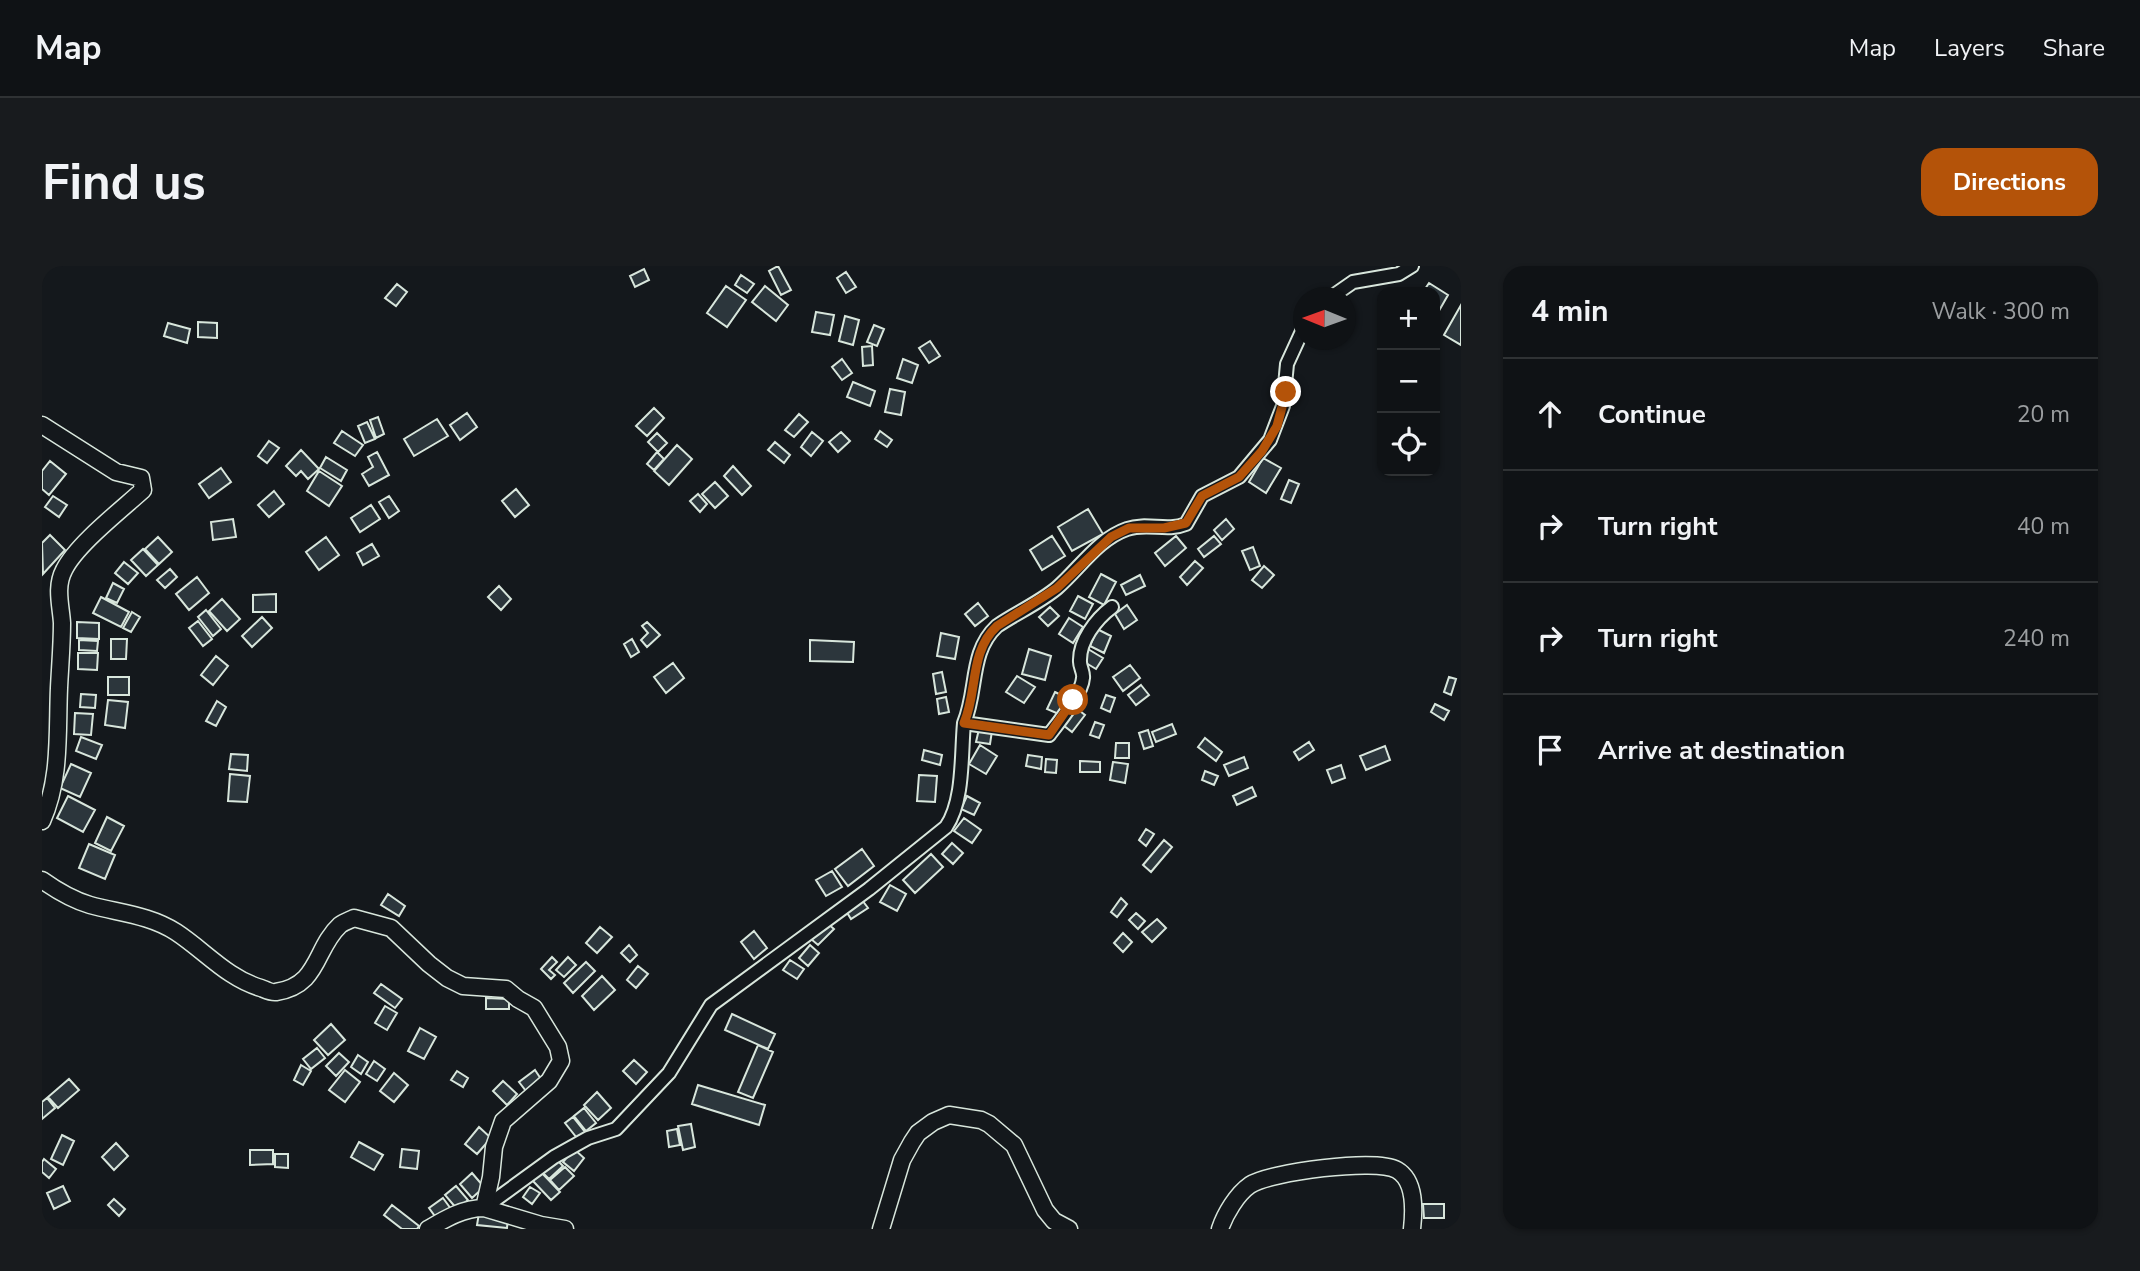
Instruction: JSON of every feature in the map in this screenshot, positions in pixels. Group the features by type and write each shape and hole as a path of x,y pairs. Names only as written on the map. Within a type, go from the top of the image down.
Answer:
{"street":[{"path":"1346,287 1353,282 1399,274 1412,266"},
{"path":"484,1208 554,1157 588,1138 616,1129 668,1073 711,1005 938,835 954,815 958,798 964,723 980,649 989,633 1057,588 1111,537 1129,528 1164,528 1186,523 1202,496 1239,477 1253,462 1277,426 1286,392 1287,364 1293,350"},
{"path":"42,425 116,472 141,478 143,490 95,532 71,557 63,572 59,588 62,625 53,795 42,821"},
{"path":"964,723 1049,735 1067,710 1083,679 1079,660 1088,634 1102,615 1112,607"},
{"path":"42,880 63,894 87,904 146,918 166,927 247,984 275,993 304,982 341,924 355,918 391,928 447,978 463,986 506,989 534,1008 558,1047 561,1061 549,1081 503,1121 494,1147 484,1208"},
{"path":"881,1229 902,1160 912,1142 918,1133 933,1122 949,1115 981,1120 1014,1145 1045,1210 1054,1221 1069,1229"},
{"path":"1220,1229 1238,1196 1250,1185 1295,1171 1370,1166 1396,1169 1404,1176 1414,1203 1412,1229"},
{"path":"428,1229 448,1217 474,1208 484,1208 541,1225 565,1229"}],"building":[{"path":"778,266 791,290 781,295 769,271"},
{"path":"644,269 649,280 635,287 630,276"},
{"path":"846,272 856,287 846,293 837,278"},
{"path":"741,275 754,284 747,293 735,285"},
{"path":"397,284 407,292 396,306 385,298"},
{"path":"726,286 746,300 727,327 707,313"},
{"path":"765,286 788,305 776,321 752,302"},
{"path":"1440,290 1448,295 1440,309"},
{"path":"1461,305 1461,345 1444,335"},
{"path":"816,312 834,315 830,335 812,332"},
{"path":"845,316 859,320 853,345 839,341"},
{"path":"198,322 217,323 217,338 198,337"},
{"path":"168,323 190,329 187,343 164,336"},
{"path":"874,325 884,329 877,346 867,342"},
{"path":"930,341 940,356 929,363 919,348"},
{"path":"872,346 873,365 863,366 862,347"},
{"path":"842,359 852,373 842,380 832,367"},
{"path":"903,359 918,365 912,383 897,378"},
{"path":"853,382 875,391 870,406 847,397"},
{"path":"890,389 905,392 901,415 885,412"},
{"path":"654,408 664,418 647,436 636,426"},
{"path":"467,413 477,427 460,440 450,425"},
{"path":"799,414 808,422 794,437 785,430"},
{"path":"378,417 384,434 376,438 370,420"},
{"path":"437,419 448,436 414,456 404,439"},
{"path":"367,422 375,439 365,443 358,426"},
{"path":"342,431 363,445 355,456 334,443"},
{"path":"880,431 892,440 887,447 875,439"},
{"path":"812,432 823,441 811,456 801,447"},
{"path":"841,432 850,441 838,452 829,442"},
{"path":"657,433 667,443 658,452 648,442"},
{"path":"269,441 279,448 267,463 258,456"},
{"path":"775,442 790,455 784,463 768,450"},
{"path":"677,445 692,459 669,485 654,471"},
{"path":"301,450 319,469 308,479 301,471 296,476 286,466"},
{"path":"377,452 389,475 369,486 362,474 373,467 368,457"},
{"path":"657,452 664,459 654,470 647,464"},
{"path":"326,457 347,470 341,481 320,468"},
{"path":"1263,458 1281,468 1266,493 1249,482"},
{"path":"50,461 66,474 49,495 42,489 42,471"},
{"path":"733,466 751,486 742,495 724,476"},
{"path":"221,468 231,482 209,498 199,484"},
{"path":"319,471 342,486 329,506 307,491"},
{"path":"1289,480 1299,484 1291,503 1281,499"},
{"path":"715,482 728,496 715,508 702,494"},
{"path":"516,489 529,505 515,517 502,501"},
{"path":"274,491 284,504 269,517 258,505"},
{"path":"698,494 707,504 700,512 690,501"},
{"path":"53,496 67,505 59,517 45,507"},
{"path":"389,496 399,511 389,518 379,502"},
{"path":"371,505 380,519 360,532 351,518"},
{"path":"1088,509 1103,534 1072,551 1058,527"},
{"path":"233,519 236,537 213,540 211,522"},
{"path":"1226,519 1234,529 1222,540 1214,530"},
{"path":"50,535 65,550 43,574 42,543"},
{"path":"1052,536 1065,556 1042,570 1030,550"},
{"path":"1176,536 1186,548 1165,566 1155,553"},
{"path":"1214,536 1221,544 1204,557 1198,549"},
{"path":"158,537 172,552 159,564 145,549"},
{"path":"326,537 339,555 319,570 306,552"},
{"path":"372,544 379,556 363,565 357,553"},
{"path":"1253,547 1260,566 1250,570 1242,551"},
{"path":"143,549 158,565 146,576 131,560"},
{"path":"1195,561 1203,568 1187,585 1180,577"},
{"path":"124,562 138,573 128,584 115,573"},
{"path":"1264,566 1274,575 1262,588 1252,580"},
{"path":"170,569 177,577 165,588 157,580"},
{"path":"1101,574 1116,582 1104,605 1089,597"},
{"path":"1140,575 1145,586 1126,595 1121,585"},
{"path":"197,577 209,593 189,610 176,594"},
{"path":"113,583 124,589 117,603 106,598"},
{"path":"499,586 511,599 501,610 488,597"},
{"path":"276,594 276,612 253,612 253,595"},
{"path":"1078,596 1093,604 1085,619 1070,611"},
{"path":"101,597 129,612 121,627 93,613"},
{"path":"222,599 240,619 227,631 209,611"},
{"path":"978,603 988,616 975,626 965,614"},
{"path":"1127,605 1137,620 1124,629 1115,614"},
{"path":"1050,607 1059,616 1048,626 1039,617"},
{"path":"206,610 221,629 213,636 198,617"},
{"path":"132,612 140,617 131,632 123,628"},
{"path":"262,617 272,628 252,647 242,636"},
{"path":"1069,618 1083,627 1073,643 1059,634"},
{"path":"198,621 212,639 203,646 189,628"},
{"path":"77,622 99,623 99,639 77,638"},
{"path":"647,622 660,635 647,647 641,640 648,633 642,626"},
{"path":"1097,629 1111,636 1104,653 1090,646"},
{"path":"941,633 959,637 955,659 937,656"},
{"path":"111,639 127,639 126,659 111,659"},
{"path":"632,639 639,652 631,657 624,644"},
{"path":"79,640 98,641 97,651 79,650"},
{"path":"810,640 854,642 853,662 810,661"},
{"path":"1029,649 1051,656 1045,680 1022,674"},
{"path":"1088,649 1103,658 1096,669 1081,660"},
{"path":"78,653 98,653 97,670 78,669"},
{"path":"216,656 228,666 213,685 201,675"},
{"path":"673,663 684,678 666,693 654,677"},
{"path":"1130,665 1140,678 1123,691 1113,677"},
{"path":"942,672 946,692 936,694 933,674"},
{"path":"1017,676 1035,687 1024,703 1006,692"},
{"path":"108,677 129,677 129,695 108,695"},
{"path":"1449,677 1456,679 1451,695 1444,692"},
{"path":"1141,685 1149,695 1136,705 1128,695"},
{"path":"1055,692 1069,699 1061,715 1047,709"},
{"path":"81,694 96,695 95,708 80,707"},
{"path":"1106,695 1115,698 1110,712 1101,708"},
{"path":"946,697 949,712 939,714 937,699"},
{"path":"108,700 128,702 125,728 105,725"},
{"path":"217,701 226,707 216,726 206,721"},
{"path":"1435,704 1449,711 1444,720 1431,712"},
{"path":"1076,708 1085,715 1072,732 1063,725"},
{"path":"75,713 93,714 91,735 74,734"},
{"path":"1095,722 1104,725 1099,738 1090,735"},
{"path":"1172,724 1176,734 1156,742 1152,732"},
{"path":"979,729 992,731 990,744 976,742"},
{"path":"1148,730 1153,746 1144,749 1139,733"},
{"path":"81,737 102,745 96,759 76,751"},
{"path":"1205,738 1222,752 1216,761 1198,747"},
{"path":"1309,742 1314,750 1299,760 1294,752"},
{"path":"1116,743 1129,743 1129,758 1115,758"},
{"path":"980,745 997,756 986,774 969,764"},
{"path":"1385,746 1390,760 1366,770 1360,756"},
{"path":"924,750 942,755 940,765 922,760"},
{"path":"231,754 248,755 247,771 229,769"},
{"path":"1028,755 1042,757 1041,769 1026,766"},
{"path":"1244,757 1248,768 1229,776 1224,765"},
{"path":"1046,759 1057,760 1056,773 1045,772"},
{"path":"1080,761 1100,762 1100,772 1080,772"},
{"path":"1113,762 1128,764 1125,783 1110,780"},
{"path":"71,764 91,773 80,797 60,788"},
{"path":"1341,765 1345,778 1332,783 1327,770"},
{"path":"1205,771 1218,776 1214,785 1202,780"},
{"path":"230,774 250,776 247,802 228,801"},
{"path":"919,775 937,776 935,802 917,801"},
{"path":"1252,787 1256,796 1237,805 1233,796"},
{"path":"68,796 95,810 83,832 57,818"},
{"path":"967,796 980,803 974,815 961,809"},
{"path":"107,817 124,826 111,851 95,843"},
{"path":"964,818 981,830 972,843 954,831"},
{"path":"1146,829 1154,834 1146,846 1139,840"},
{"path":"1164,840 1172,847 1151,872 1143,865"},
{"path":"952,843 963,853 953,864 942,854"},
{"path":"89,844 115,855 105,879 79,868"},
{"path":"862,849 874,866 848,886 835,869"},
{"path":"931,854 943,867 915,893 903,880"},
{"path":"832,871 842,887 826,896 816,880"},
{"path":"890,885 906,894 897,911 880,902"},
{"path":"388,894 405,906 399,916 381,905"},
{"path":"1121,898 1127,904 1117,917 1111,912"},
{"path":"862,900 868,908 851,919 846,911"},
{"path":"1136,913 1145,921 1138,929 1129,920"},
{"path":"1157,919 1166,928 1152,942 1142,932"},
{"path":"827,923 834,929 818,945 811,939"},
{"path":"600,927 612,937 597,953 586,943"},
{"path":"754,931 767,948 754,959 741,942"},
{"path":"1123,933 1132,942 1123,952 1114,943"},
{"path":"629,945 637,955 630,962 621,953"},
{"path":"810,945 819,953 808,966 799,958"},
{"path":"552,957 557,962 549,970 555,975 551,979 541,969"},
{"path":"568,957 576,965 564,977 556,970"},
{"path":"790,960 804,969 797,979 783,970"},
{"path":"586,962 595,971 573,993 564,983"},
{"path":"638,966 648,974 636,988 627,980"},
{"path":"602,976 615,990 594,1010 582,996"},
{"path":"381,984 402,999 395,1008 374,993"},
{"path":"486,998 509,999 509,1009 486,1009"},
{"path":"385,1006 397,1013 387,1030 375,1023"},
{"path":"732,1014 775,1034 768,1049 725,1030"},
{"path":"331,1024 345,1040 328,1055 314,1040"},
{"path":"420,1028 436,1037 424,1059 408,1051"},
{"path":"758,1045 773,1052 753,1098 738,1092"},
{"path":"317,1048 325,1058 311,1069 303,1059"},
{"path":"339,1053 349,1062 336,1076 326,1066"},
{"path":"358,1055 368,1062 361,1074 351,1067"},
{"path":"634,1060 647,1072 636,1084 623,1071"},
{"path":"374,1061 385,1069 377,1081 366,1074"},
{"path":"301,1065 311,1071 303,1085 294,1080"},
{"path":"345,1070 360,1082 345,1102 329,1090"},
{"path":"535,1070 541,1079 526,1091 519,1082"},
{"path":"457,1071 468,1078 463,1087 451,1080"},
{"path":"394,1073 408,1085 394,1102 380,1091"},
{"path":"69,1079 79,1090 58,1108 48,1097"},
{"path":"503,1081 517,1094 507,1105 493,1091"},
{"path":"698,1085 765,1105 759,1125 692,1104"},
{"path":"597,1092 611,1108 598,1120 584,1105"},
{"path":"47,1098 55,1108 42,1119 42,1102"},
{"path":"584,1108 596,1123 586,1131 574,1116"},
{"path":"573,1117 585,1132 577,1138 565,1123"},
{"path":"691,1124 695,1147 683,1150 678,1126"},
{"path":"479,1127 491,1138 477,1154 465,1144"},
{"path":"677,1129 680,1145 669,1147 667,1131"},
{"path":"62,1135 74,1141 63,1165 51,1159"},
{"path":"359,1142 383,1155 374,1170 351,1157"},
{"path":"116,1143 128,1156 114,1170 102,1157"},
{"path":"402,1149 419,1151 417,1169 400,1167"},
{"path":"574,1149 584,1158 574,1171 563,1162"},
{"path":"250,1150 273,1150 273,1164 250,1165"},
{"path":"275,1154 288,1154 288,1168 275,1167"},
{"path":"44,1159 56,1169 49,1178 42,1172"},
{"path":"556,1159 563,1166 549,1179 542,1172"},
{"path":"565,1167 574,1176 559,1190 550,1180"},
{"path":"541,1172 560,1192 551,1200 532,1180"},
{"path":"472,1173 484,1187 472,1198 460,1184"},
{"path":"63,1186 70,1201 54,1209 47,1193"},
{"path":"456,1186 468,1200 457,1209 445,1195"},
{"path":"530,1187 540,1193 532,1204 523,1197"},
{"path":"443,1198 451,1209 437,1219 429,1208"},
{"path":"114,1199 125,1209 119,1216 108,1205"},
{"path":"1423,1204 1444,1204 1444,1218 1424,1218"},
{"path":"392,1205 419,1226 417,1229 402,1229 384,1215"},
{"path":"479,1213 508,1217 507,1228 477,1225"}],"route":[{"path":"1073,700 1049,735 964,723 980,649 989,633 1057,588 1111,537 1129,528 1179,527 1189,521 1202,496 1239,477 1262,451 1277,426 1286,392"}]}
